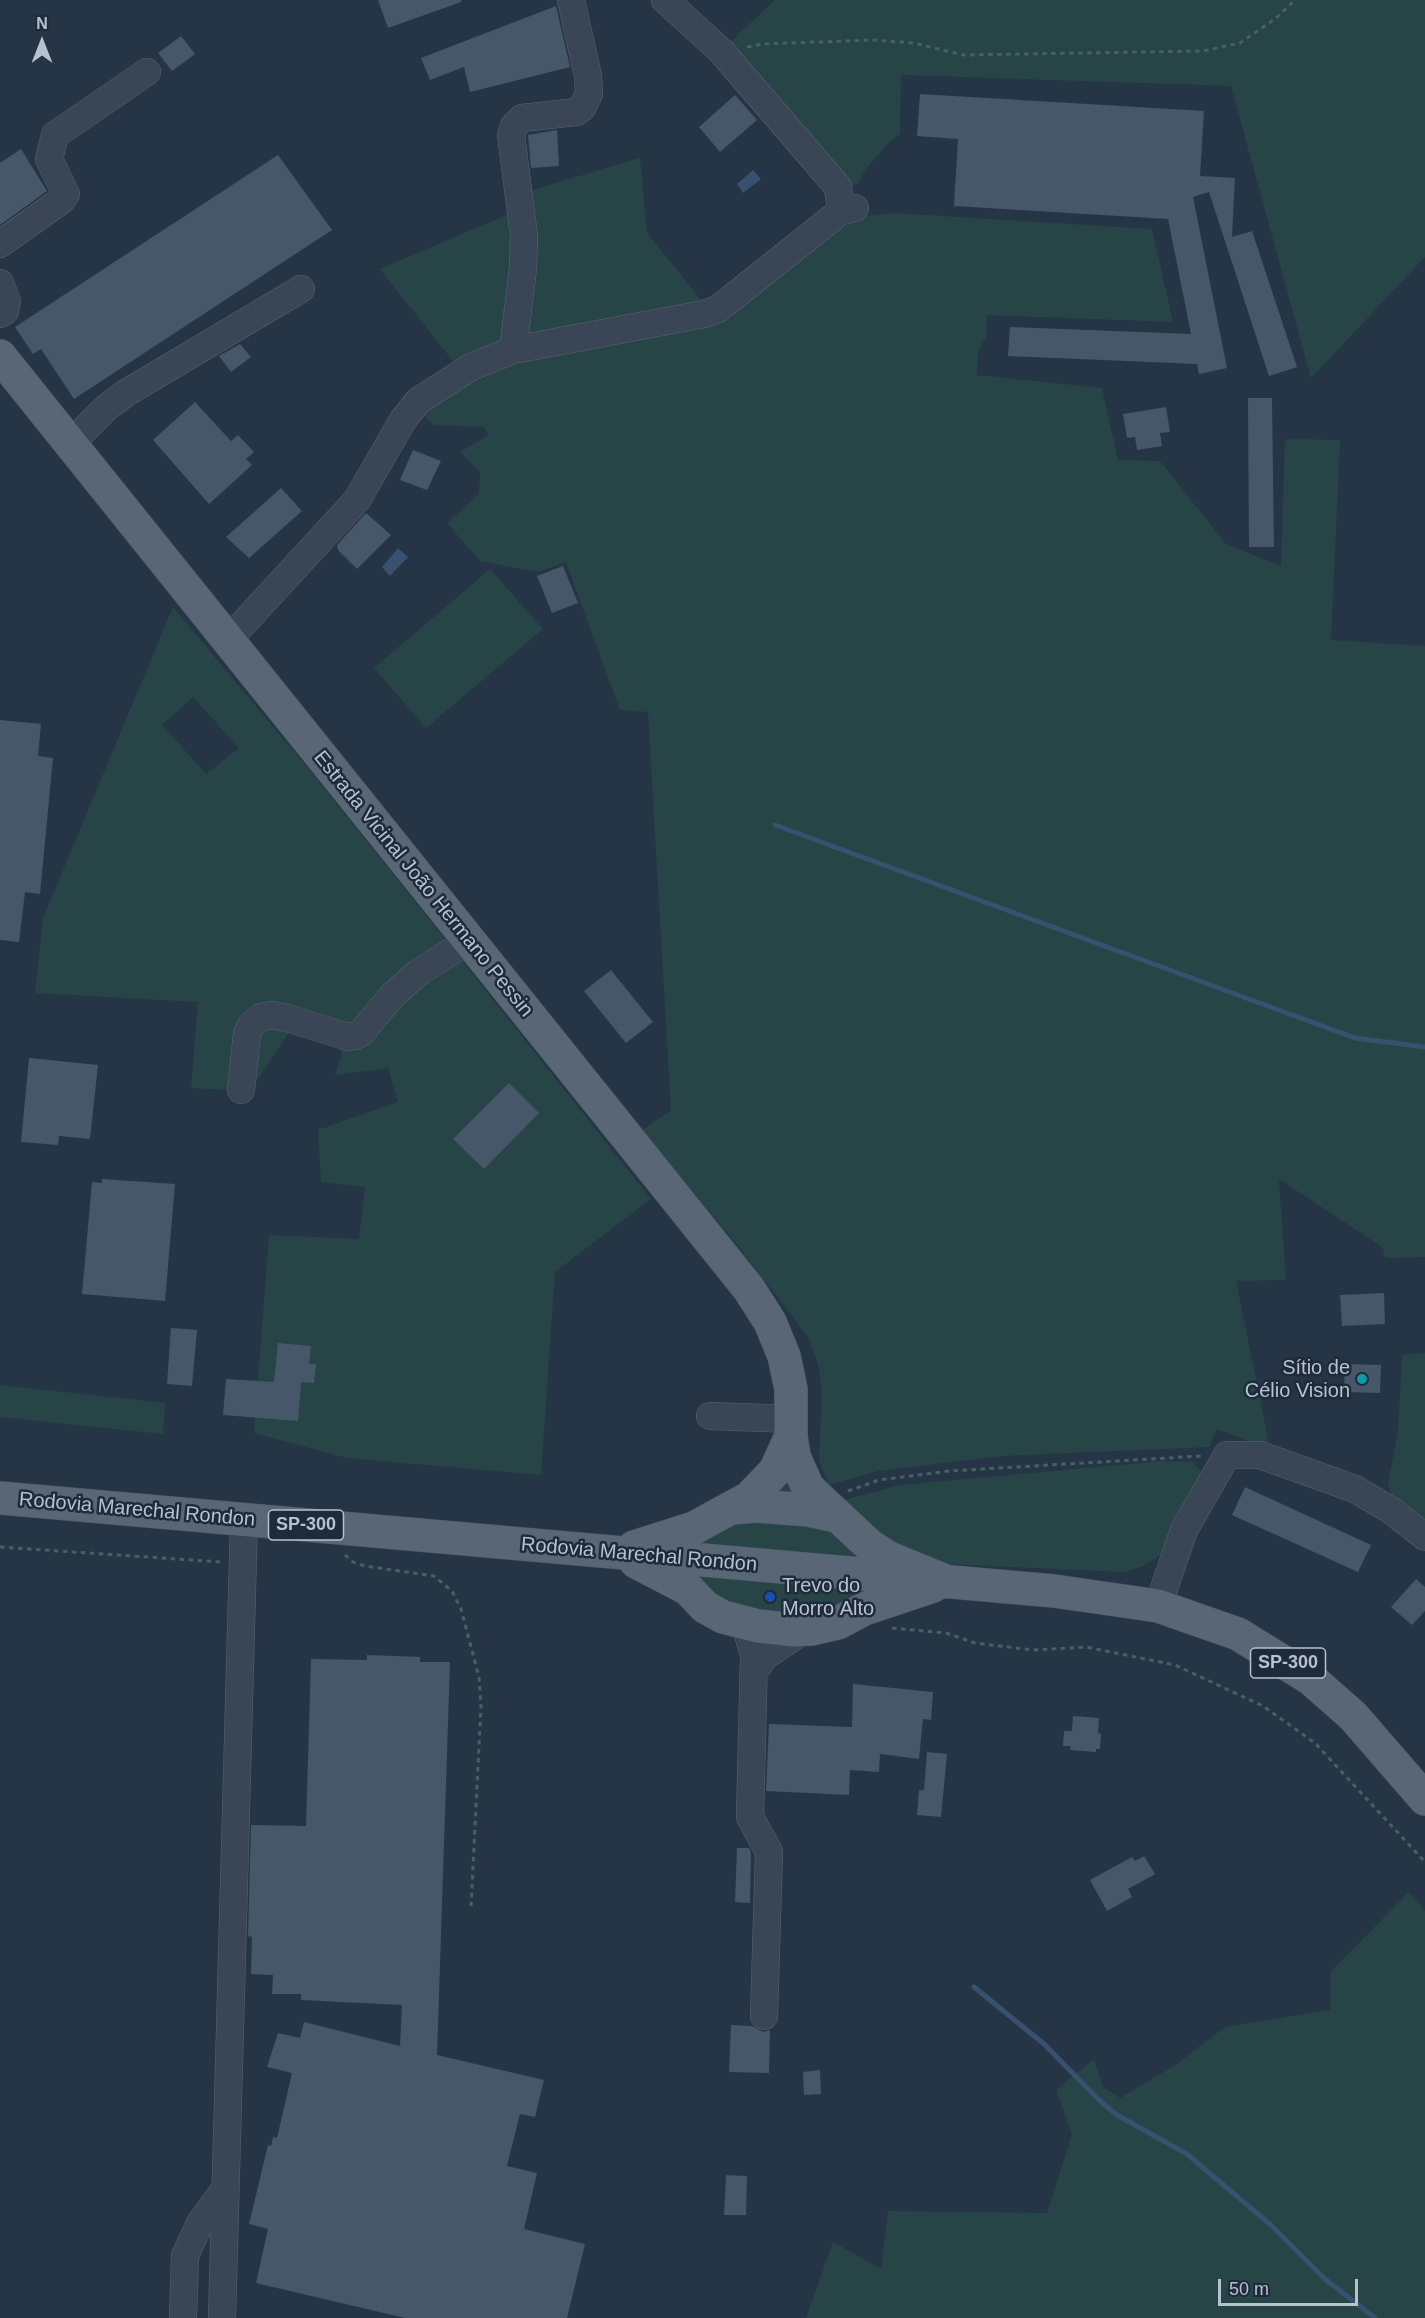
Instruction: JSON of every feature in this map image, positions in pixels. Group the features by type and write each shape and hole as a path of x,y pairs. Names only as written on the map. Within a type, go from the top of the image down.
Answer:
{"main road":[{"name":"Estrada Vicinal João Hermano Pessin","path":"0,356 230,639 468,941 749,1289 770,1322 784,1356 790,1379 791,1427 802,1480 873,1560"},
{"name":"Estrada Vicinal João Hermano Pessin","path":"612,1552 694,1528 749,1498 767,1482 791,1427"},
{"name":"Rodovia Marechal Rondon","path":"0,1498 612,1552 684,1574 873,1560 948,1582 1073,1594 1158,1606 1238,1635 1311,1679 1353,1716 1425,1799"},
{"path":"731,1508 828,1510"},
{"path":"694,1528 683,1548 684,1574 713,1612 745,1624 804,1630 872,1618 948,1582"},
{"path":"872,1618 873,1560"}],"street":[{"path":"513,350 524,236 512,135 514,126 522,118 576,112 582,108 589,94 588,76 571,0"},
{"path":"230,639 350,509 364,490 403,420 418,401 471,367 513,350 704,314 718,309 848,209 838,186 728,59 697,27 665,0"},
{"path":"0,244 62,200 66,194 49,159 55,135 147,72"},
{"path":"0,283 7,301 5,311 0,314"},
{"path":"70,444 106,408 126,393 301,289"},
{"path":"241,1090 247,1034 252,1024 261,1017 272,1015 287,1018 348,1037 355,1036 362,1033 392,996 419,972 468,941"},
{"path":"710,1416 791,1427"},
{"path":"1158,1606 1184,1530 1227,1455 1260,1455 1355,1489 1392,1511 1425,1537"},
{"path":"222,2318 241,1563 244,1520"},
{"path":"745,1624 752,1642 753,1672 750,1817 770,1852 764,2016"},
{"path":"753,1672 765,1656 804,1630"},
{"path":"183,2318 185,2256 200,2223 225,2189"}],"path":[{"path":"728,59 748,47 763,44 872,40 913,43 964,55 1203,51 1240,43 1275,19 1295,0"},
{"path":"828,1510 879,1479 949,1471 1227,1455"},
{"path":"330,1527 345,1554 353,1562 435,1576 452,1592 461,1609 479,1677 481,1706 471,1907"},
{"path":"0,1547 241,1563"},
{"path":"872,1618 946,1633 975,1643 1033,1650 1086,1647 1175,1665 1263,1706 1315,1743 1425,1862"}],"green space":[{"path":"775,0 1425,0 1425,257 1311,378 1231,86 901,75 900,134 889,142 865,170 859,182 851,187 728,44"},
{"path":"640,158 647,233 706,306 528,336 529,191"},
{"path":"894,213 1152,229 1173,322 987,315 986,337 978,351 977,375 1102,388 1118,460 1160,461 1226,544 1281,566 1285,439 1340,440 1331,640 1425,646 1425,1257 1386,1258 1382,1247 1279,1179 1286,1280 1236,1281 1270,1449 1217,1429 1209,1447 1002,1456 878,1471 829,1485 819,1461 822,1389 818,1364 808,1337 738,1246 642,1130 671,1110 648,712 620,710 566,562 538,572 480,561 447,523 479,494 480,472 460,452 489,435 484,427 434,425 407,400 456,365 380,269 509,214 515,362 733,318 731,310 857,217"},
{"path":"490,569 543,629 426,728 374,668"},
{"path":"173,607 306,766 445,939 444,946 460,958 651,1199 555,1272 541,1475 347,1458 254,1433 269,1235 359,1239 365,1187 321,1182 318,1130 398,1102 388,1068 335,1075 342,1052 331,1041 292,1028 250,1091 191,1088 198,1002 35,993 43,918","holes":["193,697 239,748 206,774 162,725"]},
{"path":"1425,1353 1425,1523 1392,1498 1388,1483 1398,1431 1402,1355"},
{"path":"0,1385 165,1403 163,1434 0,1417"},
{"path":"1162,1461 1192,1462 1203,1473 1169,1544 1159,1556 1143,1566 1124,1572 924,1563 829,1504 900,1485"},
{"name":"Trevo do Morro Alto","path":"781,1473 836,1525 871,1575 865,1593 850,1610 736,1618 692,1574 703,1531"},
{"path":"1409,1892 1425,1911 1425,2318 806,2318 833,2242 881,2269 888,2211 1047,2213 1072,2134 1056,2090 1094,2059 1103,2087 1120,2098 1174,2066 1225,2027 1330,2010 1331,1971"}],"water":[{"path":"753,170 761,179 743,193 737,184"},
{"path":"398,548 408,557 390,576 382,567"}],"building":[{"path":"378,0 461,0 461,2 388,28"},
{"path":"556,6 570,67 470,92 464,67 430,80 421,58"},
{"path":"181,36 195,54 172,71 158,53"},
{"path":"920,94 1204,111 1200,176 1235,178 1232,237 1252,231 1297,367 1269,376 1209,192 1193,197 1227,368 1199,374 1197,364 1008,356 1010,327 1191,334 1168,219 954,206 958,139 917,136"},
{"path":"735,95 757,120 720,152 699,127"},
{"path":"557,130 559,166 531,168 528,135"},
{"path":"21,149 47,191 0,225 0,163"},
{"path":"278,155 332,230 74,399 41,349 33,354 15,327"},
{"path":"240,344 251,357 231,372 219,356"},
{"path":"1248,398 1272,398 1274,547 1249,547"},
{"path":"195,402 231,441 238,435 254,452 246,459 252,465 209,504 153,440"},
{"path":"1166,407 1170,432 1160,433 1162,446 1137,450 1135,437 1127,438 1123,414"},
{"path":"413,450 441,461 427,490 400,480"},
{"path":"281,488 302,511 249,558 226,537"},
{"path":"366,513 391,535 357,569 338,550 337,545"},
{"path":"563,566 578,603 552,613 537,576"},
{"path":"0,720 41,724 38,756 53,758 40,894 25,892 19,942 0,940"},
{"path":"611,970 653,1022 626,1043 584,991"},
{"path":"29,1058 98,1065 90,1139 59,1136 58,1145 21,1142"},
{"path":"509,1083 539,1113 484,1169 453,1139"},
{"path":"102,1179 175,1184 165,1301 82,1294 92,1182 102,1183"},
{"path":"1384,1293 1385,1324 1342,1326 1340,1295"},
{"path":"171,1328 197,1330 192,1386 167,1384"},
{"path":"278,1343 311,1346 309,1364 316,1364 314,1383 301,1382 298,1421 223,1415 226,1379 274,1382"},
{"name":"Sítio de Célio Vision","path":"1345,1364 1381,1365 1380,1393 1344,1392"},
{"path":"1245,1487 1371,1545 1358,1572 1232,1515"},
{"path":"1416,1579 1425,1587 1425,1611 1412,1625 1391,1607"},
{"path":"367,1655 420,1657 420,1662 450,1662 437,2055 544,2080 535,2117 520,2114 507,2166 537,2173 524,2229 585,2244 567,2318 405,2318 256,2283 268,2229 249,2224 268,2145 271,2146 273,2137 277,2138 292,2073 267,2067 278,2033 300,2038 304,2022 400,2046 402,2005 301,2000 301,1994 272,1994 273,1975 251,1974 252,1937 248,1936 251,1825 306,1826 311,1659 367,1660"},
{"path":"853,1684 933,1692 931,1720 923,1719 919,1759 880,1754 879,1772 850,1770 849,1795 766,1791 769,1724 852,1727"},
{"path":"1073,1716 1099,1718 1100,1749 1096,1749 1096,1752 1070,1750 1071,1746 1063,1746 1064,1731 1072,1731"},
{"path":"927,1752 947,1754 941,1817 917,1815 919,1790 924,1790"},
{"path":"737,1848 749,1848 751,1852 750,1903 735,1902"},
{"path":"1144,1856 1155,1874 1128,1889 1132,1897 1107,1911 1090,1880 1132,1857 1135,1861"},
{"path":"731,2025 752,2026 763,2032 770,2030 769,2073 729,2072"},
{"path":"820,2070 821,2094 804,2095 803,2072"},
{"path":"726,2175 747,2176 746,2215 724,2215"}],"waterway":[{"path":"775,825 1355,1038 1425,1047"},
{"path":"974,1987 1044,2044 1117,2115 1187,2154 1272,2226 1325,2279 1375,2318"}],"place":[{"name":"Sítio de Célio Vision","path":"1362,1379"},
{"name":"Trevo do Morro Alto","path":"770,1597"}]}
